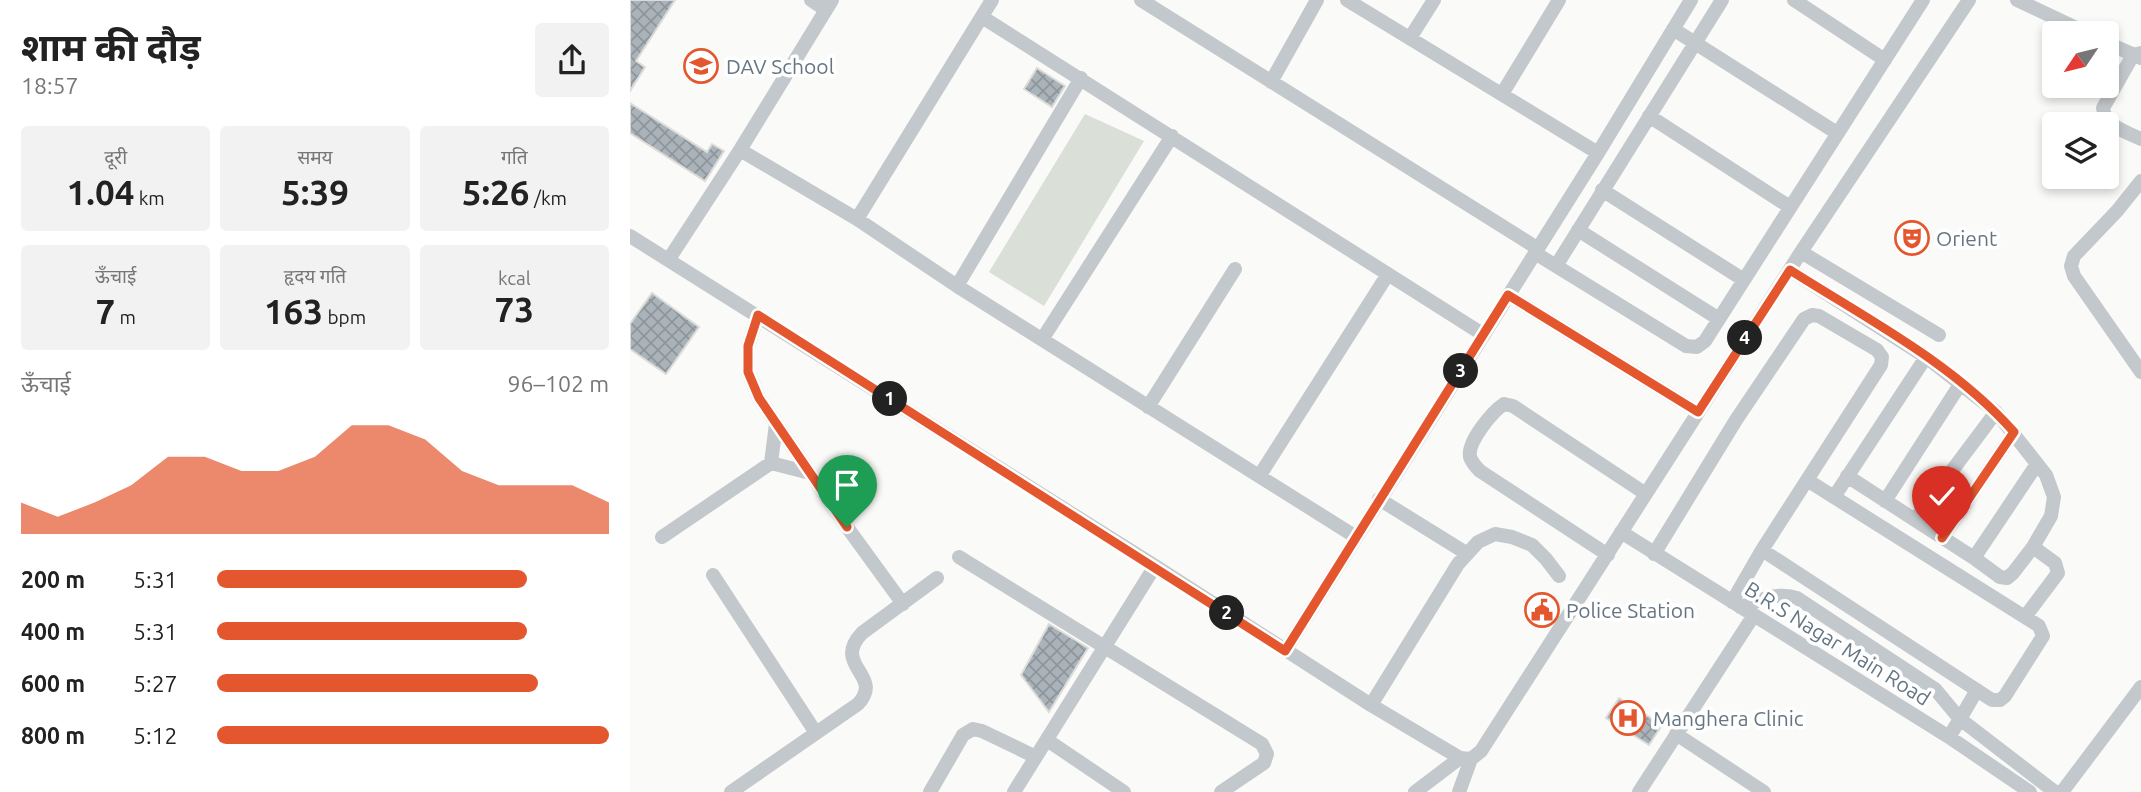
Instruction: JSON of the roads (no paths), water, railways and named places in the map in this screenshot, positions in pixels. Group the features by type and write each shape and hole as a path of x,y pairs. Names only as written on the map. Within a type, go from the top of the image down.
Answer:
{"street":[{"path":"669,259 829,5 811,0"},
{"path":"857,219 992,0"},
{"path":"1141,0 1556,266 1686,346 1697,347 1705,341 1923,0"},
{"path":"1271,82 1317,0"},
{"path":"1347,0 1598,153"},
{"path":"1410,38 1434,0"},
{"path":"1502,94 1559,0"},
{"path":"1285,651 1691,0"},
{"path":"1556,266 1722,0"},
{"path":"1794,0 1885,60"},
{"path":"1415,792 1481,751 1801,252 1969,0"},
{"path":"2017,0 2062,21"},
{"path":"982,16 1484,335"},
{"path":"1673,29 1838,133"},
{"path":"2119,48 2138,55 2104,108 2104,117 2110,124 2141,139"},
{"path":"957,286 1081,78"},
{"path":"1649,116 1790,207"},
{"path":"1043,338 1172,136"},
{"path":"740,150 857,219 957,286 1356,537"},
{"path":"2141,181 2074,256 2071,266 2074,276 2141,372"},
{"path":"1602,190 1744,280"},
{"path":"1578,230 1719,319"},
{"path":"630,236 1371,705 1466,759"},
{"path":"1801,252 1939,335"},
{"path":"1149,407 1235,269"},
{"path":"1790,270 1926,356 1996,412 2046,475 2054,497 2051,516 2033,547 2007,578 2000,577 1847,476"},
{"path":"1260,475 1388,274"},
{"path":"1508,295 1698,412"},
{"path":"758,315 748,346 748,372 759,398 903,604"},
{"path":"1654,554 1736,420 1804,319 1812,315 1819,316 1877,350 1882,357 1881,365 1762,550 1736,604"},
{"path":"1834,497 1926,356"},
{"path":"1885,501 1961,383"},
{"path":"1608,555 1480,471 1471,460 1470,450 1475,438 1496,409 1504,404 1513,406 1646,494"},
{"path":"1915,520 1996,412"},
{"path":"662,537 771,463 776,424"},
{"path":"1942,538 2014,432"},
{"path":"771,463 810,473"},
{"path":"1974,558 2037,464"},
{"path":"1762,550 1993,700 2000,700 2004,696 2043,636 2039,626 1807,480"},
{"path":"1379,499 1466,553"},
{"name":"B.R.S Nagar Main Road","path":"1621,532 1949,737 2029,792"},
{"path":"1371,705 1466,553 1478,542 1495,534 1532,545 1559,576"},
{"path":"2025,617 2058,573 2055,563 2033,547"},
{"path":"959,557 1262,744 1267,754 1264,763 1222,792"},
{"path":"1014,792 1155,566"},
{"path":"713,575 816,733"},
{"path":"731,792 858,704 867,687 851,651 854,641 937,578"},
{"path":"1736,604 1786,594 1797,598 1935,689 1960,719 2055,792"},
{"path":"1639,792 1754,615"},
{"path":"2062,792 2141,687"},
{"path":"1949,737 1978,690"},
{"path":"930,792 963,735 972,729 982,731 1036,757"},
{"path":"1676,734 1764,792"},
{"path":"1047,740 1124,792"},
{"path":"1460,792 1466,759"}],"place":[{"name":"DAV School","path":"701,66"},
{"name":"Orient","path":"1912,238"},
{"name":"Police Station","path":"1542,610"},
{"name":"Manghera Clinic","path":"1628,718"}]}
